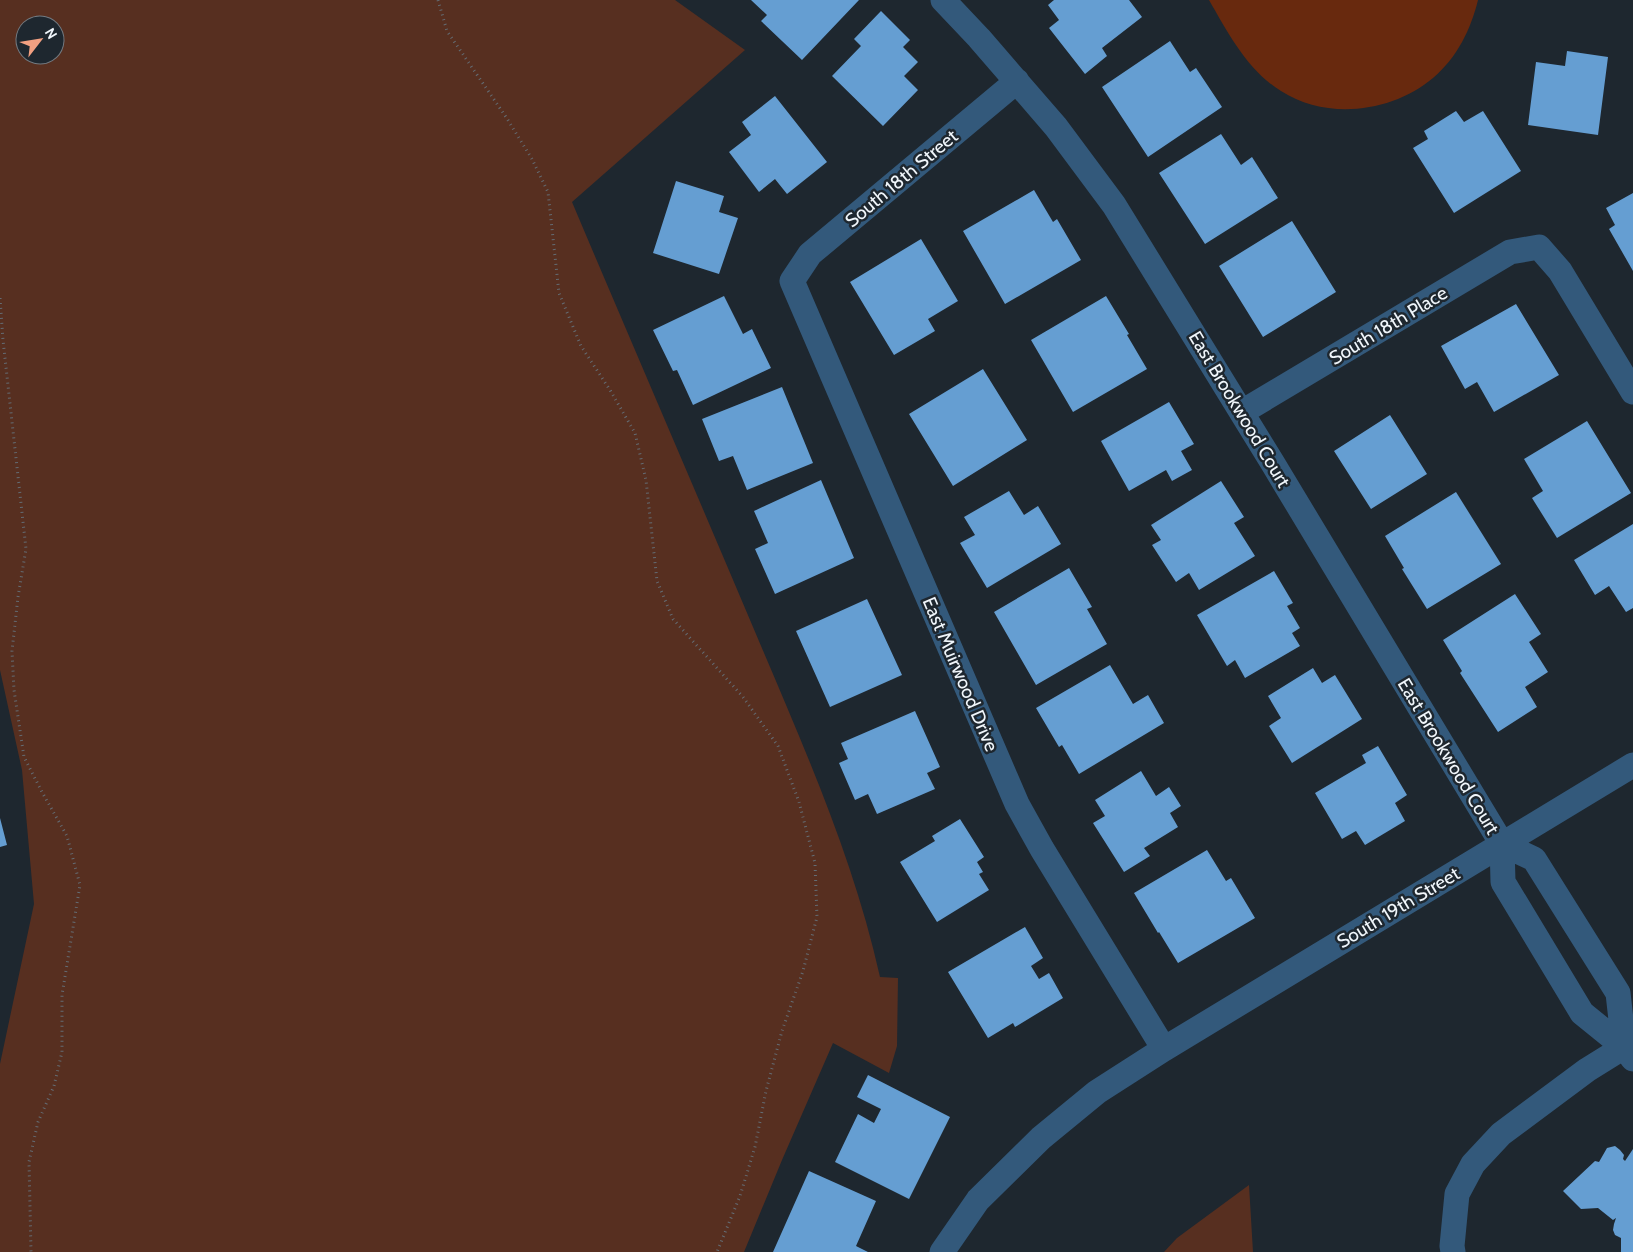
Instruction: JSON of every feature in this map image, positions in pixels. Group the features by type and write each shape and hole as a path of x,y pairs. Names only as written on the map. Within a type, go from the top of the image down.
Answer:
{"street":[{"name":"East Brookwood Court","path":"943,0 1056,127 1114,205 1242,412 1502,844"},
{"name":"South 18th Street","path":"792,281 810,254 1017,81"},
{"name":"South 18th Place","path":"1242,412 1510,252 1539,248 1560,271 1633,392"},
{"name":"East Muirwood Drive","path":"792,281 1017,804 1042,849 1164,1049"},
{"name":"South 19th Street","path":"942,1252 978,1200 1041,1138 1097,1092 1164,1049 1633,764"},
{"path":"1502,844 1534,859 1618,993 1629,1053 1582,1013 1503,882 1502,844"},
{"path":"1453,1252 1457,1194 1474,1164 1500,1134 1587,1070 1629,1053"}],"path":[{"path":"438,0 447,31 506,117 532,159 548,192 559,293 581,346 635,433 646,480 657,581 672,619 743,697 778,746 800,802 815,862 817,917 803,971 782,1031 766,1091 756,1147 740,1196 717,1252"},
{"path":"0,298 26,549 12,651 14,690 24,757 68,836 80,885 62,995 62,1052 54,1086 38,1122 29,1162 31,1252"}],"shaded area":[{"path":"0,0 675,0 745,50 572,202 807,756 856,887 880,977 898,978 897,1046 889,1073 833,1043 744,1252 0,1252 0,1064 34,904 22,770 0,670"},
{"path":"1209,0 1478,0 1462,42 1442,70 1433,78 1417,90 1399,99 1379,105 1339,109 1299,100 1269,83 1258,73 1240,50"},
{"path":"1249,1185 1253,1252 1164,1252 1177,1238"}],"building":[{"path":"751,0 859,0 802,60 761,21 767,15"},
{"path":"1054,0 1129,0 1142,17 1102,48 1107,56 1085,74 1049,28 1059,20 1048,5"},
{"path":"881,11 910,40 903,47 918,62 904,76 918,90 883,126 832,76 861,46 854,39"},
{"path":"1170,41 1190,72 1196,68 1222,107 1148,157 1102,87"},
{"path":"1567,51 1608,57 1598,135 1528,125 1536,62 1565,66"},
{"path":"775,96 827,162 787,194 775,179 759,192 729,152 751,135 742,122"},
{"path":"1456,111 1464,122 1483,111 1521,171 1454,213 1413,148 1428,139 1424,131"},
{"path":"1221,134 1241,165 1252,157 1278,198 1205,244 1159,173"},
{"path":"676,181 724,196 719,212 738,218 719,274 653,253"},
{"path":"1034,190 1053,222 1057,219 1081,260 1005,304 963,231"},
{"path":"1633,193 1633,271 1609,229 1615,225 1606,208"},
{"path":"1292,221 1336,292 1263,337 1219,266"},
{"path":"921,239 958,301 928,319 935,331 894,355 850,282"},
{"path":"724,296 743,334 752,329 771,368 693,405 677,370 673,371 653,330"},
{"path":"1106,296 1147,369 1073,412 1031,340"},
{"path":"1516,304 1559,375 1494,412 1477,382 1465,389 1441,346"},
{"path":"983,369 1027,440 953,486 909,414"},
{"path":"782,387 813,463 747,490 733,456 719,461 702,419"},
{"path":"1169,402 1194,444 1181,451 1192,470 1172,481 1166,470 1129,491 1101,441"},
{"path":"1390,415 1427,474 1371,509 1334,451"},
{"path":"1587,421 1631,493 1557,538 1532,498 1543,491 1524,459"},
{"path":"821,480 854,558 775,594 755,549 768,543 754,511"},
{"path":"1221,481 1244,517 1234,523 1255,556 1199,590 1189,573 1176,582 1152,545 1161,540 1151,525"},
{"path":"1009,491 1024,515 1038,506 1061,544 987,588 960,543 975,535 964,517"},
{"path":"1456,492 1501,564 1427,609 1402,569 1404,568 1385,536"},
{"path":"1633,524 1633,608 1626,612 1609,586 1595,595 1574,560"},
{"path":"1069,568 1092,607 1087,609 1107,644 1036,685 994,612"},
{"path":"1274,571 1293,603 1287,606 1300,628 1292,633 1300,646 1245,678 1235,660 1227,666 1197,615"},
{"path":"1515,594 1541,634 1529,642 1548,672 1525,687 1537,707 1498,732 1460,673 1462,671 1443,640"},
{"path":"867,599 902,675 830,707 796,631"},
{"path":"1110,665 1133,704 1148,695 1164,723 1079,774 1062,745 1059,747 1036,708"},
{"path":"1313,668 1322,683 1335,675 1362,719 1292,763 1269,726 1281,718 1268,696"},
{"path":"915,711 940,767 927,773 935,789 877,814 868,794 855,800 839,763 848,759 841,743"},
{"path":"1378,746 1407,795 1395,803 1405,821 1365,845 1356,831 1342,839 1315,793 1366,763 1362,755"},
{"path":"1141,771 1156,796 1169,787 1181,806 1170,813 1178,827 1144,848 1150,856 1124,872 1093,823 1105,816 1095,800"},
{"path":"0,818 7,845 0,847"},
{"path":"960,819 984,857 977,862 983,872 979,874 989,890 937,922 900,862 935,841 932,836"},
{"path":"1207,850 1226,881 1231,878 1255,918 1178,963 1134,893"},
{"path":"1025,927 1043,958 1031,966 1039,979 1049,973 1063,998 1015,1027 1013,1023 988,1038 948,972"},
{"path":"868,1075 950,1117 909,1199 835,1162 858,1114 874,1123 881,1109 857,1097"},
{"path":"1615,1146 1624,1155 1623,1159 1625,1161 1633,1149 1633,1252 1621,1252 1621,1238 1615,1235 1613,1230 1616,1218 1613,1220 1598,1208 1581,1209 1563,1191 1595,1161 1599,1162 1607,1148"},
{"path":"809,1171 876,1201 856,1246 868,1252 773,1252"}]}
